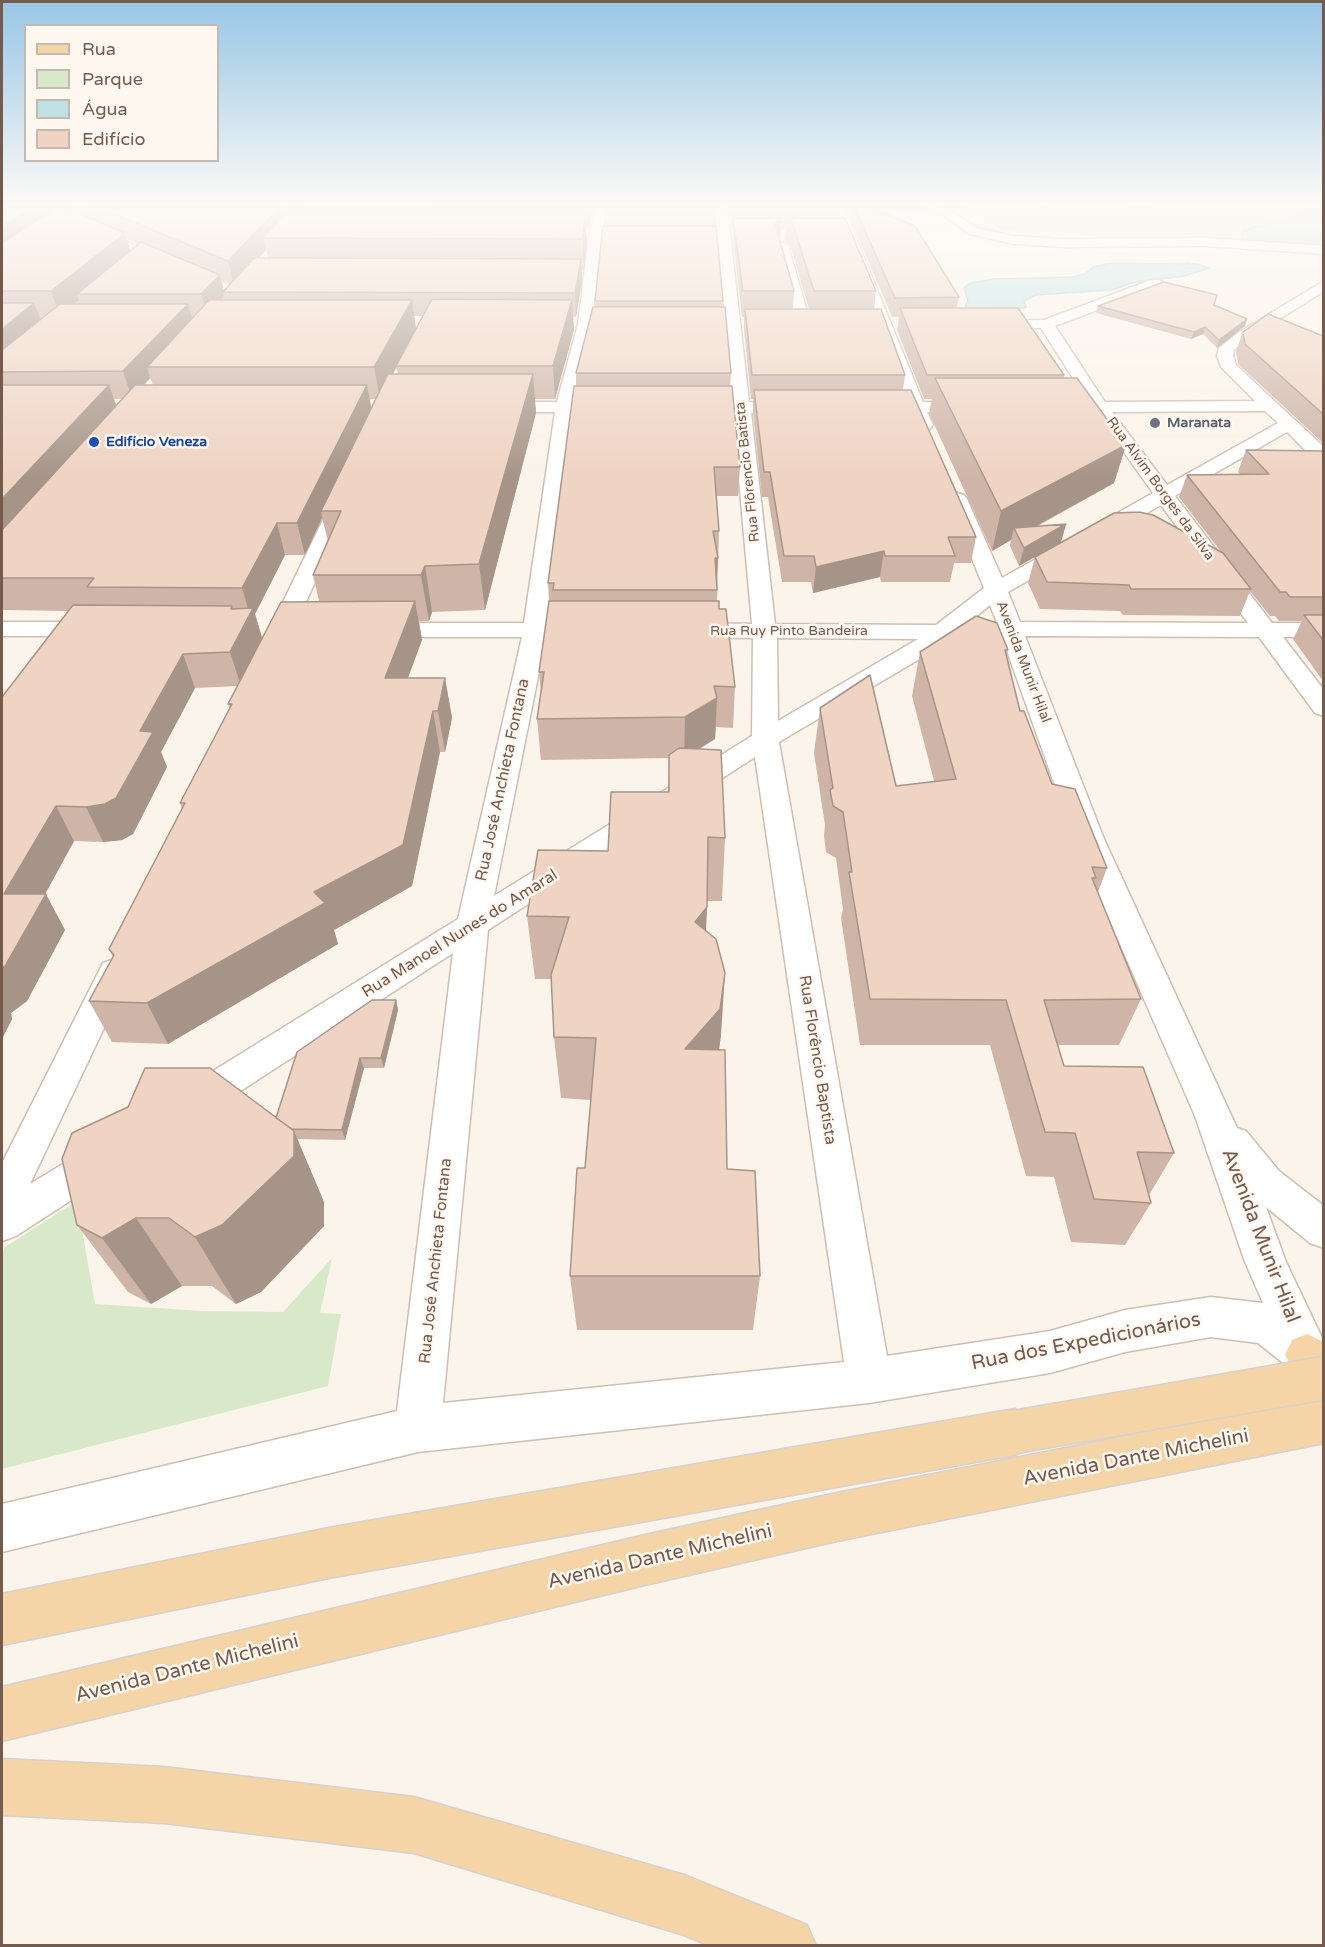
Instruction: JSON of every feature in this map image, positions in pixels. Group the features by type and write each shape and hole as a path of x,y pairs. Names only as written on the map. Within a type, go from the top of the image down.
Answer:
{"main road":[{"path":"2,1620 334,1552 1319,1364"},
{"name":"Avenida Dante Michelini","path":"2,1714 341,1631 837,1517 1323,1420"},
{"path":"2,1787 164,1795 414,1825 684,1905 786,1946"}],"street":[{"name":"Rua José Anchieta Fontana","path":"418,1429 472,928 535,630 565,407 584,324 586,297"},
{"name":"Rua Flôrencio Batista","path":"725,297 726,325 742,408 764,631 765,739"},
{"path":"783,325 810,325 802,297"},
{"path":"868,297 932,444"},
{"path":"975,324 1046,324 1119,297"},
{"path":"1305,297 1227,348 1224,356 1229,367 1323,458"},
{"path":"879,324 903,324"},
{"name":"Rua Alvim Borges da Silva","path":"1046,324 1100,407 1323,708"},
{"path":"726,325 752,325"},
{"path":"474,406 627,407"},
{"path":"1038,407 1269,406"},
{"path":"671,407 812,408"},
{"path":"859,407 993,407"},
{"name":"Rua Manoel Nunes do Amaral","path":"162,1122 472,928 765,739 920,649 996,590 1289,424"},
{"path":"267,660 292,630 355,473"},
{"name":"Avenida Munir Hilal","path":"952,487 996,590 1089,839 1214,1116 1266,1262 1319,1364"},
{"path":"2,629 116,629"},
{"path":"254,630 292,630"},
{"path":"354,630 615,630"},
{"name":"Rua Ruy Pinto Bandeira","path":"660,630 944,632 1323,630"},
{"name":"Rua Florêncio Baptista","path":"765,739 868,1381"},
{"path":"2,1202 126,948"},
{"name":"Avenida Munir Hilal","path":"1214,1116 1264,1183 1323,1230"},
{"path":"2,1223 132,1141"},
{"name":"Rua dos Expedicionários","path":"868,1381 1050,1352 1125,1331 1211,1317 1262,1323 1279,1331 1319,1364"},
{"path":"2,1528 418,1429 868,1381"}],"green space":[{"path":"77,1201 95,1304 202,1311 283,1312 332,1258 320,1313 341,1314 328,1386 2,1469 2,1255 5,1247"}],"water":[{"path":"967,297 1032,297 1024,301 1026,307 1023,308 967,309 965,306 968,301"}],"building":[{"path":"595,297 723,297 723,301 595,301"},
{"path":"894,297 959,297 895,298"},
{"path":"1123,297 1216,297 1214,305 1247,319 1219,340 1205,327 1194,332 1098,306"},
{"path":"432,299 572,300 553,366 396,366"},
{"path":"209,300 412,300 374,367 147,367"},
{"path":"2,303 34,303 2,329"},
{"path":"60,304 188,304 123,371 2,372 2,350"},
{"path":"593,307 725,307 731,373 576,373"},
{"path":"900,308 1018,308 1064,375 927,375"},
{"path":"745,309 881,309 905,375 752,375"},
{"path":"1268,314 1323,336 1323,414 1245,344 1243,332"},
{"path":"388,374 533,374 479,564 425,566 421,575 313,575 341,511 321,511"},
{"path":"935,378 1077,378 1126,445 1001,511"},
{"path":"2,385 109,385 2,499"},
{"path":"135,385 367,385 297,523 277,523 242,588 87,587 94,578 2,578 2,530"},
{"path":"574,386 732,386 740,467 714,467 719,531 713,531 718,558 715,558 717,590 553,590 554,583 548,583"},
{"path":"754,390 911,390 976,537 948,537 955,556 885,556 884,551 816,567 814,556 784,556 770,472 764,472"},
{"path":"1246,450 1323,451 1323,597 1290,597 1286,592 1280,592 1187,475 1269,474"},
{"path":"1139,512 1153,515 1223,553 1251,589 1131,589 1129,585 1047,582 1035,557 1114,513"},
{"path":"1066,524 1024,548 1014,528"},
{"path":"415,601 385,678 445,678 438,711 433,711 403,845 314,892 325,903 147,1003 89,1001 114,955 109,949 185,803 180,803 232,704 228,704 281,602"},
{"path":"549,601 719,601 719,609 726,609 735,687 714,686 717,698 685,717 537,719 544,672 539,672"},
{"path":"73,605 253,608 230,652 183,654 140,731 153,732 116,798 105,804 86,807 56,806 4,894 46,894 2,968 2,697"},
{"path":"1304,615 1323,615 1323,640"},
{"path":"976,616 997,623 1008,650 1005,650 1020,711 1024,711 1052,784 1075,789 1107,868 1092,867 1096,878 1092,878 1141,999 1044,1000 1064,1066 1143,1067 1174,1153 1137,1152 1151,1203 1094,1199 1075,1133 1045,1132 1006,1000 870,999 849,872 852,872 843,812 833,806 830,790 833,788 820,708 870,675 896,786 956,779 920,652"},
{"path":"679,748 721,750 725,838 708,837 707,907 695,922 716,939 725,973 720,1009 685,1049 725,1050 727,1169 755,1171 760,1276 570,1276 577,1168 585,1168 596,1038 554,1037 551,975 569,917 527,916 538,850 608,851 611,792 669,792 669,755"},
{"path":"372,1000 396,1000 381,1058 360,1058 342,1130 292,1129 276,1118 297,1052"},
{"path":"145,1068 210,1068 294,1131 294,1156 222,1225 195,1237 169,1218 136,1218 102,1238 77,1225 62,1159 72,1133 128,1107"}],"place":[{"name":"Maranata","path":"1155,423"},
{"name":"Edifício Veneza","path":"94,442"}]}
